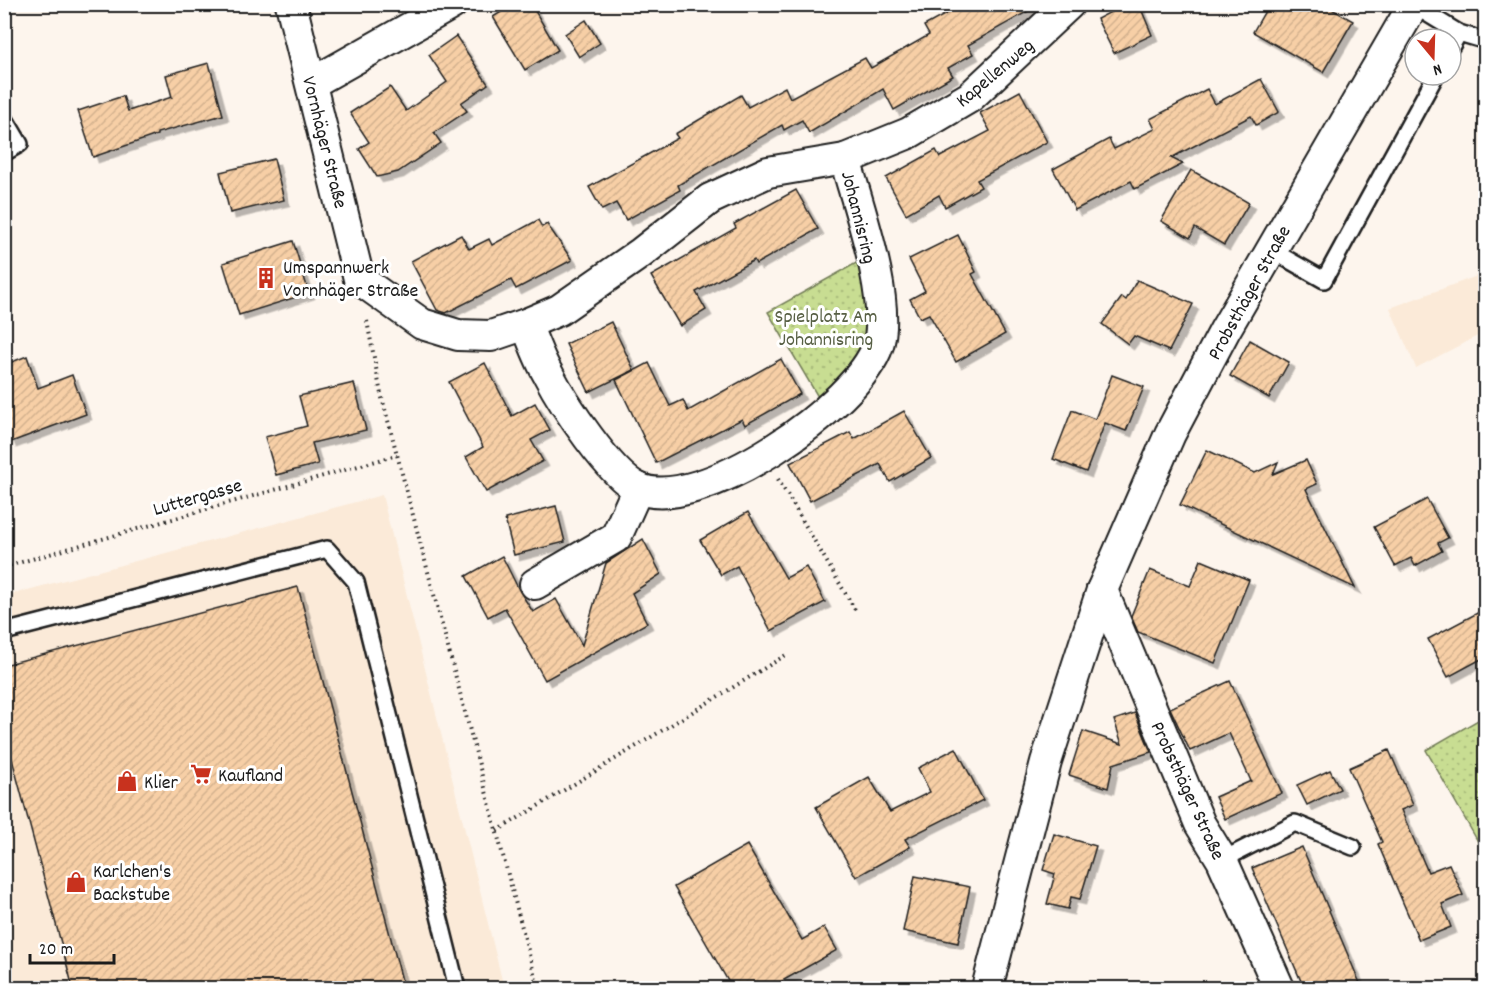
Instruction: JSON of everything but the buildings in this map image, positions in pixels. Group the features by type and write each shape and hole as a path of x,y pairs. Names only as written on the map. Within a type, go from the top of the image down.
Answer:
{"street":[{"name":"Vornhäger Straße","path":"291,4 359,279"},
{"path":"312,83 452,4"},
{"name":"Kapellenweg","path":"845,159 909,133 970,97 1069,4"},
{"name":"Probsthäger Straße","path":"987,988 1046,762 1102,590 1170,434 1225,330 1413,5"},
{"name":"Johannisring","path":"359,279 422,324 458,335 491,336 559,310 641,253 710,199 768,172 845,159 870,251 883,319 878,347 849,391 811,425 763,456 710,482 663,494 638,488 622,478 604,458 548,375 526,324"},
{"path":"535,584 616,537 638,488"},
{"name":"Probsthäger Straße","path":"1102,590 1200,824 1222,860 1279,988"}],"lane":[{"path":"1413,5 1449,27"},
{"path":"1463,34 1485,41"},
{"path":"1271,250 1324,280 1429,87"},
{"path":"4,117 20,144 4,153"},
{"path":"4,632 327,549 356,582 457,988"},
{"path":"1222,860 1295,823 1353,847"}],"path":[{"path":"359,279 381,394 538,988"},
{"name":"Luttergasse","path":"4,567 398,455"},
{"path":"763,456 857,613"},
{"path":"497,831 786,655"}],"shaded area":[{"path":"1485,273 1485,332 1416,368 1390,308"},
{"path":"382,495 504,988 5,988 5,596"}],"green space":[{"name":"Spielplatz Am Johannisring","path":"860,261 869,332 844,378 821,402 768,312"},
{"path":"1485,716 1485,854 1426,750"}],"place":[{"name":"Umspannwerk Vornhäger Straße","path":"266,278"},
{"name":"Kaufland","path":"201,774"},
{"name":"Klier","path":"127,781"},
{"name":"Karlchen's Backstube","path":"76,882"}]}
